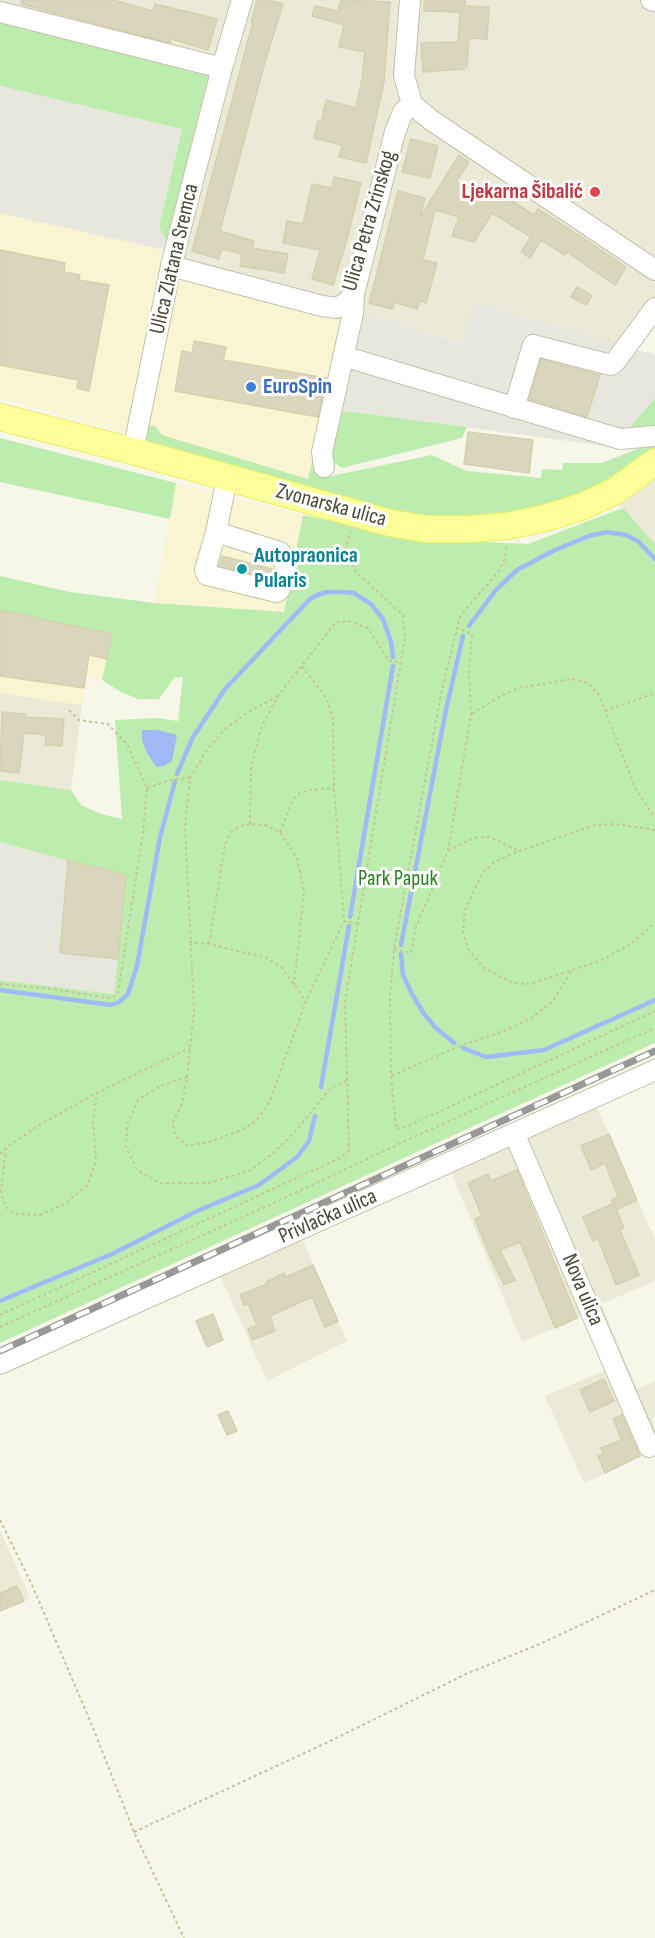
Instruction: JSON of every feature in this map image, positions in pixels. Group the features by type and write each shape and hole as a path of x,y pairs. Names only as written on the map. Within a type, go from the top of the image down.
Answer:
{"main road":[{"name":"Zvonarska ulica","path":"0,417 133,451 390,523 426,529 508,526 545,518 581,507 615,490 655,462"}],"street":[{"name":"Ulica Zlatana Sremca","path":"133,451 171,266 242,0"},
{"path":"410,0 404,75 412,104 431,120 655,270"},
{"path":"651,0 655,1"},
{"path":"0,12 222,68"},
{"name":"Ulica Petra Zrinskog","path":"171,266 322,306 337,308 347,303 354,294 394,132 403,112 412,104"},
{"path":"324,467 322,452 353,313 354,294"},
{"path":"514,408 533,345 611,364 615,362 655,308"},
{"path":"343,356 620,439 655,436"},
{"path":"216,532 227,478"},
{"name":"Privlačka ulica","path":"0,1364 655,1070"},
{"name":"Nova ulica","path":"514,1133 649,1447"}],"path":[{"path":"0,1315 340,1158 349,1150 345,1002 405,637 404,615 356,572 346,547 352,525"},
{"path":"507,541 504,559 498,572 460,616 441,694 394,949 390,997 396,1129 406,1128 655,1011"},
{"path":"250,824 251,766 262,726 278,696 336,622 348,621 368,628 389,661 401,662"},
{"path":"394,949 411,953 416,927 448,851 471,714 469,672 472,634 457,628"},
{"path":"278,696 248,712 225,729 206,751 190,778 185,826 194,1010 182,1104 172,1121 175,1136 188,1146 213,1141 239,1131 256,1121 270,1102 306,1001 344,921 334,788 333,720 327,699 302,666"},
{"path":"471,714 518,688 573,679 588,683 599,695 635,788 655,818"},
{"path":"605,711 655,693"},
{"path":"0,984 110,998 116,996 143,833 147,788 127,744 108,724 79,720 69,710"},
{"path":"147,788 174,778 190,778"},
{"path":"280,832 293,799 300,793 334,788"},
{"path":"209,944 225,844 231,832 250,824 265,825 280,832 297,858 304,892 294,985"},
{"path":"655,830 615,824 595,825 494,862 482,874 465,910 463,932 468,949 484,968 513,983 530,984 600,961 631,944 655,922"},
{"path":"448,851 479,837 490,837 519,851"},
{"path":"344,921 358,923"},
{"path":"189,942 209,944 267,958 282,968 306,1001"},
{"path":"392,1076 457,1047 507,1030 531,1018 552,1002 571,972"},
{"path":"0,1327 655,1028"},
{"path":"0,1154 41,1124 97,1093 190,1048"},
{"path":"187,1077 158,1087 138,1100 127,1125 126,1147 137,1170 160,1183 208,1183 249,1171 272,1154 292,1134 331,1088 346,1081"},
{"path":"6,1148 1,1192 6,1207 15,1214 40,1215 66,1203 88,1184 96,1160 93,1121 97,1093"},
{"path":"0,1520 51,1629 134,1832 184,1938"},
{"path":"134,1832 324,1744 466,1674 542,1643 655,1590"}],"shaded area":[{"path":"0,0 655,0 655,318 633,349 475,302 462,343 368,314 359,309 192,263 170,248 213,73 0,18"},
{"path":"0,86 182,129 159,227 170,248 159,249 0,213"},
{"path":"0,213 159,249 170,248 192,263 351,306 308,479 162,435 155,426 142,437 0,399"},
{"path":"474,302 655,355 655,398 613,447 337,410 359,309 368,314 461,343"},
{"path":"655,452 655,544 602,486"},
{"path":"176,483 303,515 284,612 154,603"},
{"path":"0,610 112,634 102,680 86,677 82,705 0,693"},
{"path":"0,693 82,705 71,790 0,780"},
{"path":"0,842 126,875 114,994 0,980"},
{"path":"595,1103 655,1240 655,1281 601,1304 637,1389 655,1381 655,1416 652,1418 655,1426 655,1449 584,1483 545,1396 615,1366 592,1312 522,1342 450,1170"},
{"path":"301,1237 347,1341 267,1381 219,1273"},
{"path":"0,1530 30,1598 0,1611"}],"green space":[{"path":"0,18 213,73 170,248 159,227 182,129 0,86"},
{"path":"655,398 655,429 626,432"},
{"path":"337,410 467,427 462,438 342,468 328,458"},
{"path":"143,425 155,426 162,435 308,479 314,454 326,475 331,476 432,455 467,471 541,478 542,469 562,470 563,463 602,463 655,442 655,452 602,486 539,510 464,519 393,512 145,442 142,437"},
{"path":"0,438 176,483 170,519 0,482"},
{"name":"Park Papuk","path":"623,508 655,544 655,1043 0,1343 0,980 114,994 126,876 0,842 0,780 71,790 81,805 101,814 122,819 115,720 157,718 178,721 183,677 174,678 159,699 138,699 121,692 102,680 112,634 0,610 0,576 70,592 154,603 284,612 303,515 417,539 528,544"}],"water":[{"path":"142,730 158,730 177,735 172,761 164,766 156,767 146,751 142,740"}],"building":[{"path":"22,0 113,0 153,11 155,4 217,19 208,50 171,39 170,43 21,4"},
{"path":"257,0 283,4 265,62 220,231 254,241 252,248 288,254 284,273 240,266 242,254 222,249 219,259 192,251"},
{"path":"341,0 390,2 384,82 366,163 339,157 342,145 314,138 318,121 321,122 326,100 356,108 362,79 365,52 339,47 344,25 312,16 315,6 338,11"},
{"path":"424,0 465,0 465,6 489,7 487,39 469,38 467,67 463,66 464,69 423,72 421,43 458,42 460,12 424,11"},
{"path":"411,139 438,146 430,178 402,172"},
{"path":"459,155 469,162 456,182 480,197 488,183 534,215 538,209 583,238 626,267 615,285 567,252 565,255 541,240 530,258 521,252 531,237 492,213 474,242 452,236 459,217 435,210 423,260 437,263 426,303 420,301 417,309 394,302 393,309 369,303 398,191 425,198 420,218"},
{"path":"334,177 361,183 333,285 312,279 320,250 283,243 287,221 303,224 312,184 332,188"},
{"path":"0,250 65,263 64,272 80,275 79,280 109,285 89,391 77,388 78,380 0,365"},
{"path":"577,287 592,296 586,305 571,297"},
{"path":"194,341 226,347 223,360 326,378 318,417 175,391 182,351 192,353"},
{"path":"541,359 600,375 587,417 529,399"},
{"path":"468,432 533,440 529,473 464,464"},
{"path":"222,556 272,569 270,578 219,566"},
{"path":"0,610 112,634 107,659 89,655 84,688 0,676"},
{"path":"2,712 25,714 25,717 64,719 62,746 45,745 46,735 24,733 19,773 0,771"},
{"path":"68,860 126,875 118,959 60,953"},
{"path":"609,1134 637,1200 616,1210 612,1200 618,1197 605,1163 591,1170 581,1146"},
{"path":"517,1170 577,1318 555,1328 520,1242 500,1250 515,1280 504,1285 475,1219 482,1216 468,1183 488,1174 491,1181"},
{"path":"614,1203 624,1228 620,1230 639,1275 616,1285 598,1239 593,1241 583,1217"},
{"path":"313,1265 338,1321 325,1327 312,1297 270,1316 275,1331 252,1340 248,1329 257,1325 248,1304 244,1305 240,1295 267,1284 266,1282 284,1273 286,1277"},
{"path":"213,1314 223,1340 207,1347 196,1321"},
{"path":"604,1379 614,1401 590,1412 580,1390"},
{"path":"228,1411 237,1431 227,1435 218,1415"},
{"path":"622,1415 640,1456 605,1473 598,1456 603,1454 601,1448 622,1440 613,1419"},
{"path":"17,1586 24,1601 0,1611 0,1593"}],"waterway":[{"path":"469,626 496,590 517,570 553,551 589,536 607,532 626,535 639,542 655,559"},
{"path":"177,774 193,737 225,689 310,599 317,595 327,592 354,593 371,604 383,619 391,642 393,657"},
{"path":"401,945 446,710 463,636"},
{"path":"350,917 393,666"},
{"path":"0,990 111,1005 119,1002 128,994 137,966 160,837 175,782"},
{"path":"321,1087 349,926"},
{"path":"401,954 403,975 412,994 424,1014 454,1043"},
{"path":"463,1048 486,1057 544,1050 655,1000"},
{"path":"0,1301 112,1254 197,1211 259,1185 297,1157 309,1141 315,1116"}],"railway":[{"path":"0,1351 655,1051"}],"place":[{"name":"Ljekarna Šibalić","path":"595,192"},
{"name":"EuroSpin","path":"251,387"},
{"name":"Autopraonica Pularis","path":"242,569"}]}
